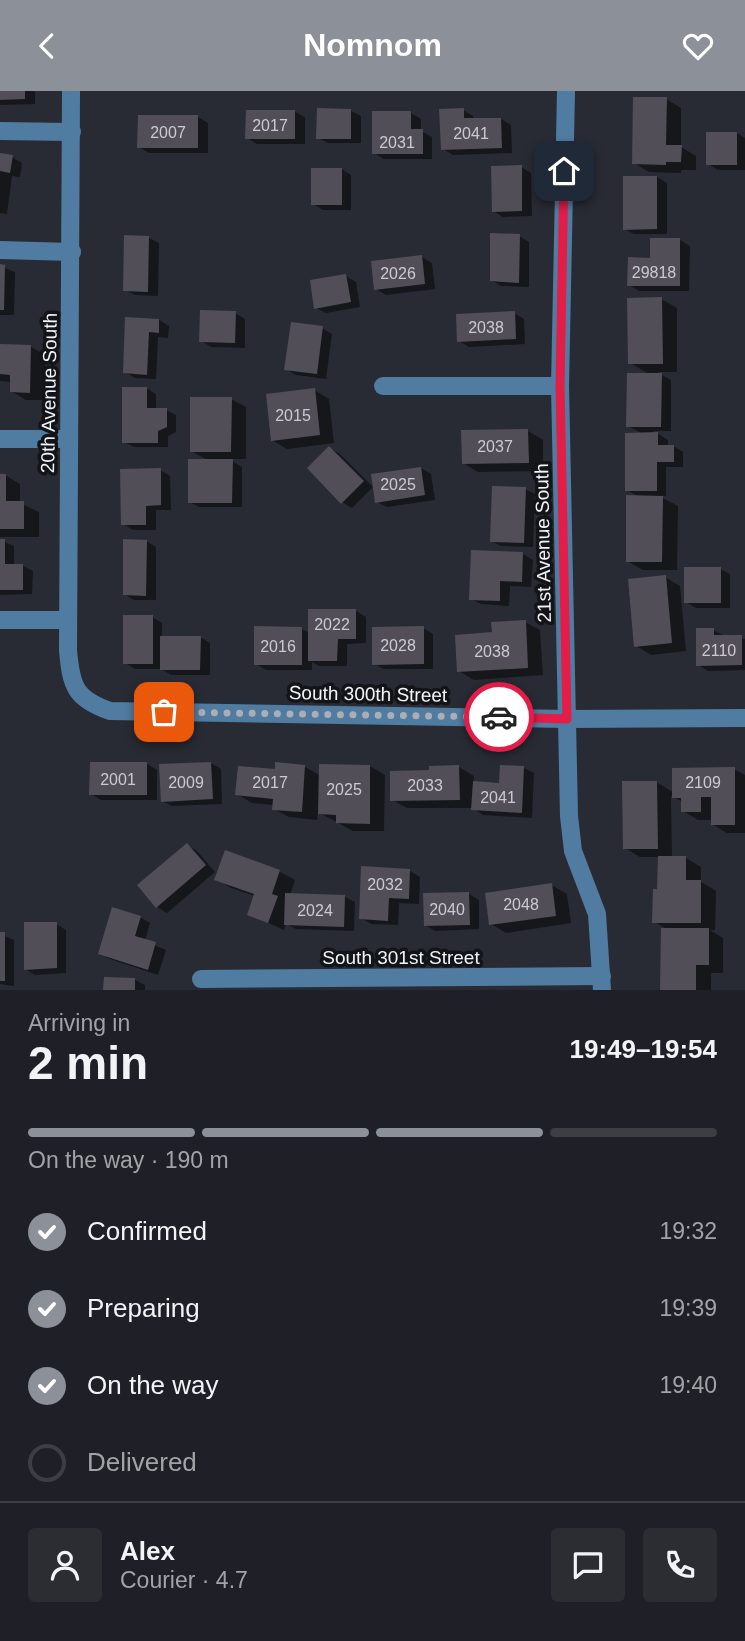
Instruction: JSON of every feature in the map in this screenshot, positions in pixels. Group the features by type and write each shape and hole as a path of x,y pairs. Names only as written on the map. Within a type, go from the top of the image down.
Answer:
{"street":[{"name":"20th Avenue South","path":"71,91 68,620 70,676 78,694"},
{"name":"21st Avenue South","path":"566,91 560,386 569,816 573,851 597,914 602,983"},
{"path":"0,131 72,132"},
{"path":"0,250 72,252"},
{"path":"383,386 560,386"},
{"path":"0,439 69,439"},
{"path":"0,620 68,620"},
{"name":"South 300th Street","path":"78,694 89,703 110,711 567,719 745,718"},
{"name":"South 301st Street","path":"201,979 602,983"}],"building":[{"path":"0,91 25,91 25,99 0,100"},
{"path":"633,97 667,97 666,145 682,145 681,162 666,162 666,165 632,164"},
{"path":"317,108 351,109 351,139 316,139"},
{"path":"464,108 464,118 501,118 502,148 441,150 439,109"},
{"path":"246,110 295,110 295,139 245,139"},
{"path":"372,111 411,111 411,129 423,129 423,154 372,154"},
{"path":"138,115 198,115 198,148 137,148"},
{"path":"706,132 737,132 737,165 706,165"},
{"path":"0,153 13,155 10,173 0,171"},
{"path":"522,165 522,211 492,212 491,166"},
{"path":"311,168 342,168 342,205 311,205"},
{"path":"623,176 657,176 657,229 623,230"},
{"path":"490,233 520,234 519,283 490,281"},
{"path":"124,235 149,236 148,292 123,291"},
{"path":"650,238 680,238 680,286 627,286 628,257 650,258"},
{"path":"422,255 425,284 374,290 371,261"},
{"path":"0,264 5,265 4,310 0,310"},
{"path":"346,274 351,302 314,309 310,280"},
{"path":"662,297 663,364 628,364 627,298"},
{"path":"200,310 236,311 235,343 199,342"},
{"path":"515,311 516,339 457,342 456,314"},
{"path":"125,317 159,319 159,333 149,332 147,375 123,373"},
{"path":"291,322 323,326 317,374 284,370"},
{"path":"0,344 31,345 30,393 10,392 10,375 0,374"},
{"path":"627,373 662,373 661,427 626,427"},
{"path":"122,387 147,387 147,408 167,408 167,427 158,431 158,443 122,443"},
{"path":"315,388 320,435 271,441 266,394"},
{"path":"190,397 232,397 231,452 190,452"},
{"path":"528,429 529,463 462,464 461,430"},
{"path":"658,432 658,445 674,445 674,462 657,462 657,491 625,491 625,433"},
{"path":"329,446 364,481 341,504 307,468"},
{"path":"188,459 233,459 232,503 188,503"},
{"path":"421,467 425,495 375,503 371,474"},
{"path":"161,468 161,505 146,506 146,525 121,525 120,469"},
{"path":"0,474 6,474 6,501 24,501 24,529 0,529"},
{"path":"492,486 526,487 524,543 490,542"},
{"path":"626,495 663,496 662,562 626,562"},
{"path":"0,539 5,539 5,564 23,564 23,590 0,590"},
{"path":"123,539 147,540 146,596 123,595"},
{"path":"471,550 523,552 522,582 500,581 500,601 469,600"},
{"path":"684,567 721,567 721,603 684,603"},
{"path":"666,575 672,643 634,647 628,579"},
{"path":"308,609 356,609 356,639 338,639 337,661 308,661"},
{"path":"123,615 153,615 153,664 123,664"},
{"path":"526,620 528,668 457,672 455,635 492,632 491,622"},
{"path":"254,626 302,627 302,665 254,665"},
{"path":"424,626 424,664 372,665 372,627"},
{"path":"696,628 714,628 714,635 742,635 742,665 696,666"},
{"path":"160,636 201,636 200,670 160,670"},
{"path":"90,762 147,762 147,795 89,795"},
{"path":"211,762 213,799 161,802 159,764"},
{"path":"275,762 305,765 302,812 272,810 273,799 235,795 238,766 275,769"},
{"path":"319,764 370,765 370,824 336,823 336,815 318,814"},
{"path":"459,765 460,800 390,801 390,771 429,770 429,766"},
{"path":"500,765 524,766 522,813 471,810 473,781 499,783"},
{"path":"735,767 735,825 711,825 711,797 701,797 701,812 681,812 681,798 672,798 672,768"},
{"path":"622,781 657,781 658,849 623,849"},
{"path":"187,843 206,865 156,908 137,885"},
{"path":"225,850 280,870 272,894 278,896 268,923 247,915 254,894 214,880"},
{"path":"658,856 686,856 686,880 701,880 701,923 652,923"},
{"path":"361,866 410,869 409,899 389,898 388,921 359,919"},
{"path":"552,883 556,916 489,925 485,893"},
{"path":"469,892 470,925 424,926 423,893"},
{"path":"285,893 345,895 344,927 284,925"},
{"path":"112,907 141,916 135,936 156,942 148,970 98,954"},
{"path":"24,922 57,922 57,968 24,970"},
{"path":"661,928 709,928 709,965 696,965 696,990 660,990"},
{"path":"0,932 5,932 5,981 0,981"},
{"path":"104,977 135,978 135,990 103,990"}],"way so far":[{"path":"164,712 499,717"}],"route":[{"path":"499,717 567,719 560,386 564,171"}]}
